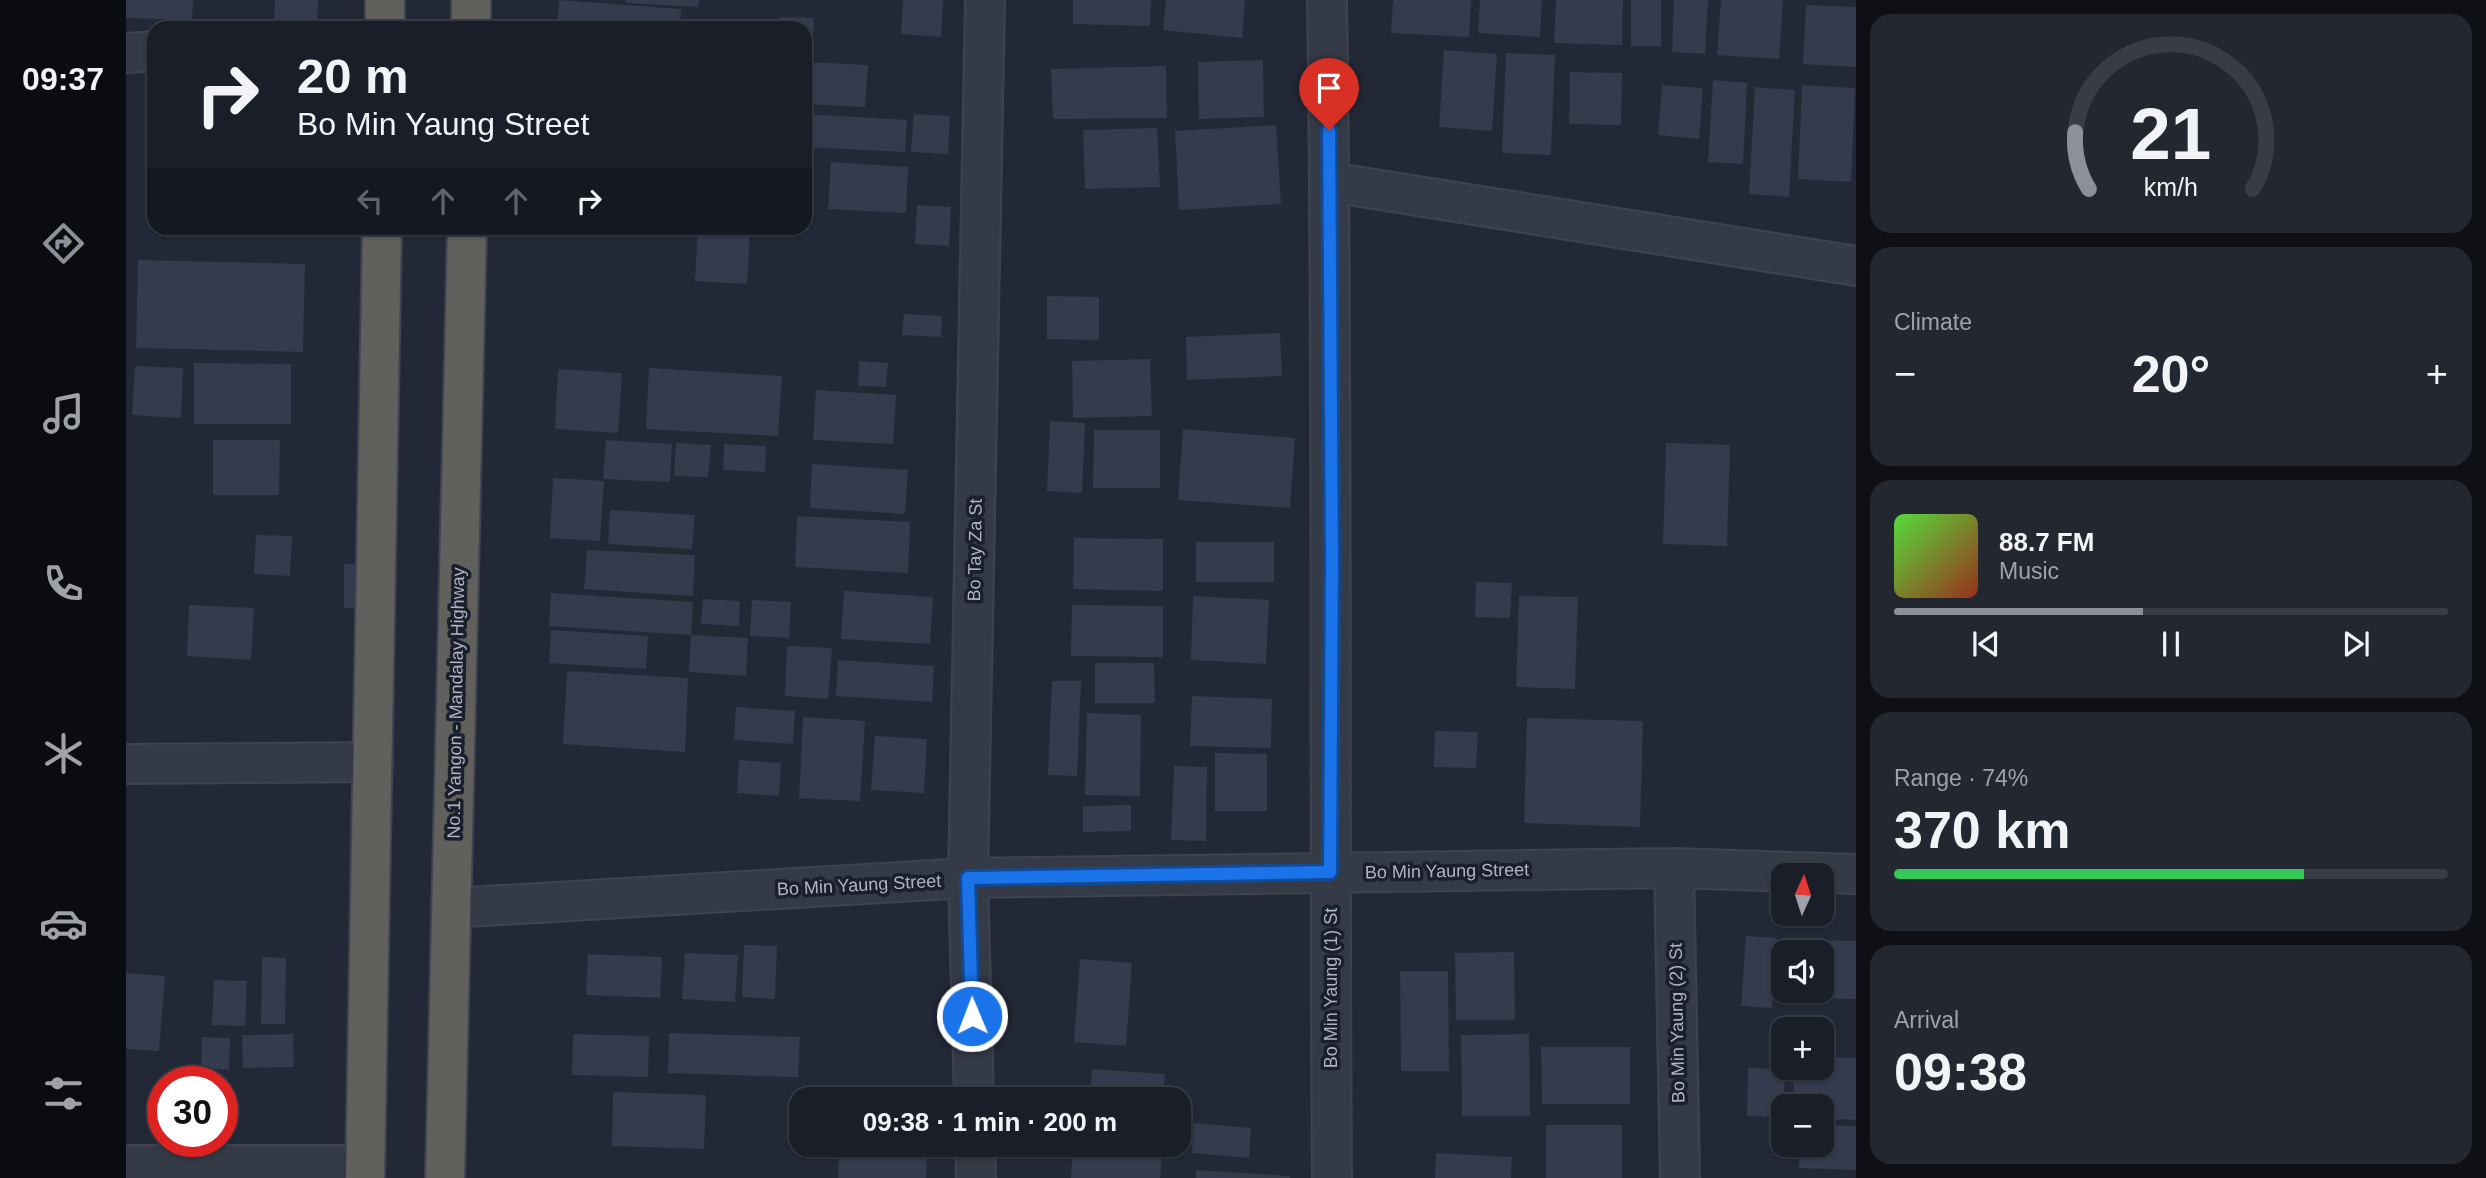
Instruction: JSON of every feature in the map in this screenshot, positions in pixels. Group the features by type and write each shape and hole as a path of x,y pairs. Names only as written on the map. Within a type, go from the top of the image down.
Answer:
{"highway":[{"path":"385,0 385,21"},
{"path":"471,0 471,21"},
{"path":"365,1172 382,235"},
{"name":"No.1 Yangon - Mandalay Highway","path":"445,1178 467,235"}],"street":[{"name":"Bo Tay Za St","path":"974,1087 968,878 985,0"},
{"name":"Bo Min Yaung (1) St","path":"1327,0 1332,559 1332,1178"},
{"path":"126,53 147,52"},
{"path":"1330,182 1856,265"},
{"path":"126,764 373,762"},
{"name":"Bo Min Yaung Street","path":"451,908 968,878 1674,868 1856,874"},
{"name":"Bo Min Yaung (2) St","path":"1674,868 1680,1178"},
{"path":"975,1157 976,1178"},
{"path":"126,1165 365,1172"}],"building":[{"path":"126,0 193,0 192,20 126,18"},
{"path":"275,0 318,0 317,21 274,21"},
{"path":"559,0 681,9 680,21 558,21"},
{"path":"626,0 699,0 698,7 625,3"},
{"path":"903,0 943,0 941,37 901,34"},
{"path":"1073,0 1151,0 1150,26 1073,24"},
{"path":"1166,0 1245,0 1242,38 1163,30"},
{"path":"1393,0 1471,0 1469,37 1391,33"},
{"path":"1480,0 1542,0 1540,37 1478,33"},
{"path":"1556,0 1623,0 1622,45 1554,43"},
{"path":"1631,0 1661,0 1661,46 1631,46"},
{"path":"1674,0 1708,0 1705,54 1672,52"},
{"path":"1721,0 1783,0 1779,59 1717,55"},
{"path":"1806,5 1856,7 1856,67 1803,64"},
{"path":"779,17 814,18 813,43 812,21 779,21"},
{"path":"695,19 728,21 695,21"},
{"path":"1444,50 1497,54 1492,131 1439,127"},
{"path":"1506,53 1555,55 1551,155 1502,153"},
{"path":"1263,60 1264,117 1199,119 1198,62"},
{"path":"812,62 868,65 865,107 812,104"},
{"path":"1166,66 1167,118 1053,119 1051,69"},
{"path":"1570,72 1622,73 1621,125 1569,124"},
{"path":"1713,80 1747,83 1743,164 1708,162"},
{"path":"1662,85 1703,88 1699,139 1658,135"},
{"path":"1802,85 1855,88 1851,182 1798,179"},
{"path":"1755,87 1795,90 1789,197 1749,194"},
{"path":"812,114 907,120 905,152 812,147"},
{"path":"914,114 950,116 948,154 911,152"},
{"path":"1276,125 1281,204 1179,210 1175,131"},
{"path":"1157,128 1160,187 1085,189 1083,130"},
{"path":"831,162 908,167 906,213 828,209"},
{"path":"917,205 951,207 949,246 915,244"},
{"path":"698,235 750,235 747,284 695,281"},
{"path":"138,260 305,264 303,352 136,348"},
{"path":"1047,296 1099,297 1099,340 1047,339"},
{"path":"904,314 942,316 941,337 902,335"},
{"path":"1280,333 1282,376 1187,380 1186,337"},
{"path":"1150,359 1152,416 1073,418 1072,361"},
{"path":"859,361 888,363 886,387 858,386"},
{"path":"194,363 291,364 291,424 194,424"},
{"path":"135,366 183,368 181,418 132,415"},
{"path":"649,368 782,376 778,436 646,429"},
{"path":"558,369 622,373 618,433 555,429"},
{"path":"816,390 896,395 893,444 813,440"},
{"path":"1050,421 1085,423 1082,493 1047,491"},
{"path":"1183,429 1295,438 1290,508 1178,500"},
{"path":"1094,430 1160,430 1160,488 1093,488"},
{"path":"213,440 280,440 279,495 213,495"},
{"path":"606,440 672,444 670,482 603,479"},
{"path":"676,443 711,445 708,477 674,476"},
{"path":"1666,443 1730,445 1727,546 1663,544"},
{"path":"724,444 766,446 765,472 723,470"},
{"path":"812,464 908,470 905,514 810,508"},
{"path":"553,478 604,481 600,541 550,538"},
{"path":"610,510 695,515 692,549 608,544"},
{"path":"797,516 910,522 908,573 795,567"},
{"path":"256,535 292,536 290,576 254,574"},
{"path":"1074,538 1163,539 1163,591 1073,589"},
{"path":"1196,542 1274,542 1274,582 1196,582"},
{"path":"587,550 695,555 693,596 584,589"},
{"path":"366,563 366,609 344,608 344,564"},
{"path":"1476,582 1512,583 1510,618 1475,617"},
{"path":"844,591 933,597 930,644 841,639"},
{"path":"551,593 693,602 691,635 549,626"},
{"path":"1193,596 1269,600 1266,664 1191,660"},
{"path":"1519,596 1578,597 1575,689 1516,687"},
{"path":"703,599 740,601 739,626 701,624"},
{"path":"752,600 791,602 789,638 750,636"},
{"path":"189,605 254,608 251,660 187,656"},
{"path":"1072,605 1163,606 1163,657 1071,656"},
{"path":"551,630 648,636 646,669 549,663"},
{"path":"691,635 748,638 746,676 689,672"},
{"path":"787,646 832,648 828,699 785,696"},
{"path":"838,660 934,666 932,702 836,696"},
{"path":"1095,663 1154,663 1155,703 1095,703"},
{"path":"567,671 688,678 685,752 563,744"},
{"path":"1052,681 1081,681 1077,776 1048,775"},
{"path":"1192,696 1272,699 1271,748 1190,746"},
{"path":"736,707 795,711 793,744 734,740"},
{"path":"1087,713 1141,715 1140,796 1085,795"},
{"path":"803,717 865,721 860,801 799,798"},
{"path":"1527,718 1643,721 1640,827 1524,823"},
{"path":"1435,731 1478,732 1476,768 1434,767"},
{"path":"875,736 927,739 924,793 871,790"},
{"path":"1215,753 1267,754 1267,811 1215,811"},
{"path":"739,760 781,763 779,796 737,793"},
{"path":"1174,766 1207,767 1206,841 1171,840"},
{"path":"1131,805 1131,831 1083,832 1083,806"},
{"path":"1746,936 1777,938 1771,940 1772,1008 1741,1006"},
{"path":"1834,940 1856,941 1856,999 1834,998"},
{"path":"744,945 777,946 775,999 742,997"},
{"path":"1514,952 1515,1020 1456,1020 1455,953"},
{"path":"685,953 738,955 735,1002 682,999"},
{"path":"588,954 662,957 660,998 586,995"},
{"path":"262,957 286,958 285,1024 261,1024"},
{"path":"1080,959 1132,963 1126,1046 1074,1042"},
{"path":"1400,971 1448,971 1449,1071 1401,1071"},
{"path":"126,973 165,976 159,1051 126,1049"},
{"path":"214,980 247,981 245,1026 212,1025"},
{"path":"669,1033 800,1037 798,1077 668,1073"},
{"path":"293,1034 294,1067 243,1068 242,1035"},
{"path":"573,1034 649,1036 648,1077 572,1075"},
{"path":"1529,1034 1530,1116 1462,1116 1461,1035"},
{"path":"202,1037 230,1038 229,1066 201,1066"},
{"path":"1541,1047 1630,1047 1630,1104 1542,1104"},
{"path":"1834,1057 1856,1058 1856,1120 1834,1119 1834,1094 1793,1094 1794,1080 1834,1080"},
{"path":"1748,1068 1771,1069 1771,1080 1785,1080 1784,1094 1771,1094 1771,1117 1747,1116"},
{"path":"1092,1069 1165,1074 1164,1087 1091,1087"},
{"path":"613,1092 706,1095 704,1149 612,1146"},
{"path":"1194,1123 1251,1128 1249,1158 1192,1153"},
{"path":"1546,1125 1622,1125 1622,1178 1546,1178"},
{"path":"1834,1125 1856,1126 1856,1170 1799,1168 1799,1157 1834,1157"},
{"path":"1436,1153 1512,1157 1511,1178 1435,1178"},
{"path":"839,1157 927,1157 926,1178 838,1178"},
{"path":"1072,1157 1162,1157 1160,1178 1071,1178"},
{"path":"1196,1170 1290,1176 1290,1178 1196,1178"}],"route":[{"path":"972,1016 968,878 1330,872 1332,559 1329,130"}]}
